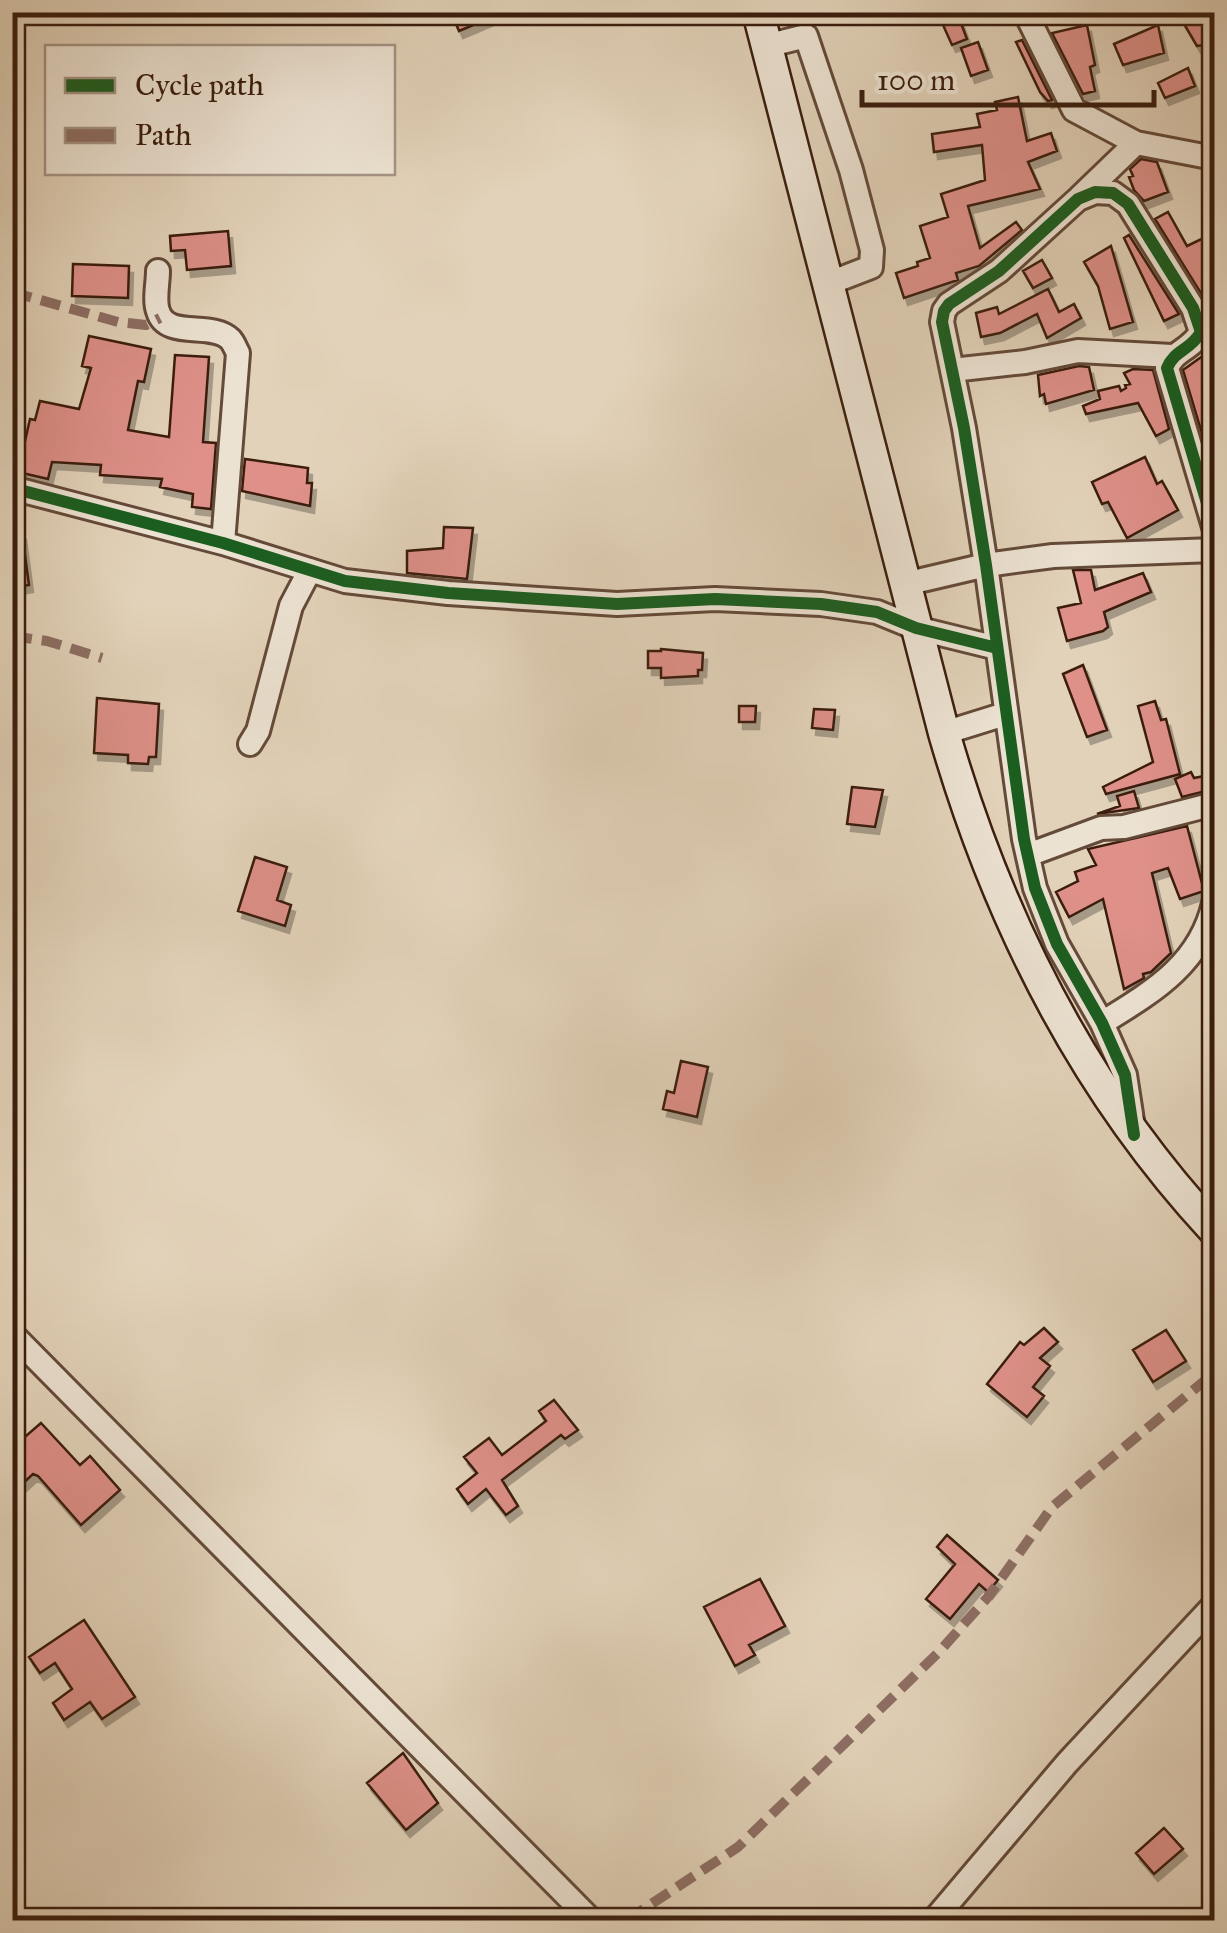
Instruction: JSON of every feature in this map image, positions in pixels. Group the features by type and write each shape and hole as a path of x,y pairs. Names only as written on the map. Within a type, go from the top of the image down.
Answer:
{"main road":[{"path":"758,12 904,584 970,819 1028,958 1070,1035 1134,1136 1174,1188 1214,1230"}],"street":[{"path":"1025,12 1074,110 1136,143 1214,158"},
{"path":"766,46 803,24 852,170 872,250 870,267 827,284"},
{"path":"1134,1136 1125,1075 1102,1023 1057,944 1035,888 1005,714 986,565 942,322 944,311 999,271 1136,143"},
{"path":"952,370 1078,351 1172,356 1193,346 1200,332 1193,308 1128,204 1112,192 1096,192 1078,199"},
{"path":"158,271 156,309 160,318 178,327 216,332 230,339 238,353 222,543"},
{"path":"1172,356 1167,368 1214,523"},
{"path":"12,488 345,580 448,593 617,604 714,599 821,604 877,612 916,628 997,648"},
{"path":"904,584 986,565 1054,556 1214,550"},
{"path":"250,744 258,731 290,606 310,570"},
{"path":"944,733 1005,714"},
{"path":"1028,855 1101,828 1124,827 1214,804"},
{"path":"1102,1023 1168,982 1192,956 1210,920 1214,902"},
{"path":"12,1334 591,1920"},
{"path":"934,1920 1066,1763 1214,1604"}],"building":[{"path":"451,12 502,12 502,13 459,31"},
{"path":"1177,12 1197,12 1214,43 1197,46"},
{"path":"959,18 967,39 952,45 943,25"},
{"path":"1087,25 1095,65 1090,67 1095,91 1083,94 1052,33"},
{"path":"1158,25 1164,53 1123,65 1114,44"},
{"path":"1022,40 1052,100 1048,101 1040,92 1016,42"},
{"path":"978,42 988,70 971,76 961,48"},
{"path":"1188,68 1195,86 1165,98 1158,83"},
{"path":"1018,97 1027,141 1051,133 1057,151 1028,162 1040,189 968,206 980,248 1016,222 1022,230 979,266 956,273 958,280 904,298 896,273 930,258 920,226 948,217 941,194 985,180 982,145 934,152 932,134 980,127 977,114 997,110 995,102"},
{"path":"1141,159 1157,162 1168,192 1144,201 1134,190 1130,169"},
{"path":"1168,212 1187,246 1214,233 1214,288 1202,295 1155,219"},
{"path":"228,231 231,266 187,270 185,250 171,251 170,236"},
{"path":"1129,235 1179,314 1164,321 1124,238"},
{"path":"1111,246 1133,322 1110,329 1098,286 1084,262"},
{"path":"1042,260 1052,278 1033,288 1023,271"},
{"path":"73,264 129,266 128,298 72,296"},
{"path":"1048,289 1059,312 1074,304 1081,318 1047,338 1037,314 1000,333 981,337 976,313 997,307 999,314"},
{"path":"89,336 151,349 144,382 138,381 128,430 169,437 175,355 209,357 203,442 216,443 211,509 192,507 193,494 160,487 162,479 100,475 101,465 52,462 48,479 18,472 30,419 35,420 40,401 79,409 91,368 82,366"},
{"path":"1214,348 1214,412 1206,416 1214,438 1214,455 1209,457 1183,370"},
{"path":"1089,367 1094,390 1046,404 1044,394 1040,396 1038,375"},
{"path":"1133,369 1153,370 1169,429 1156,436 1138,403 1086,414 1083,406 1100,399 1098,391 1126,388 1130,384 1124,373"},
{"path":"1145,457 1157,484 1162,481 1178,510 1127,538 1108,502 1102,504 1092,482"},
{"path":"245,459 308,468 307,483 312,483 310,506 242,491"},
{"path":"444,527 473,528 467,579 407,573 407,551 443,548"},
{"path":"12,533 22,533 29,585 12,588"},
{"path":"1073,570 1091,570 1095,590 1143,573 1151,592 1104,612 1108,627 1103,631 1067,641 1058,608 1081,603"},
{"path":"648,651 703,653 702,670 698,670 698,676 661,678 661,668 648,668"},
{"path":"1083,665 1107,730 1087,737 1063,674"},
{"path":"97,698 159,704 156,757 149,757 148,764 128,763 128,755 94,753"},
{"path":"1155,701 1161,720 1166,719 1180,774 1106,794 1103,787 1153,762 1138,706"},
{"path":"739,706 756,706 755,722 739,722"},
{"path":"814,709 835,710 833,730 812,728"},
{"path":"1191,772 1194,778 1214,774 1214,789 1182,797 1175,779"},
{"path":"852,787 883,790 875,827 847,824"},
{"path":"1134,791 1139,808 1097,814 1120,806 1117,796"},
{"path":"1187,826 1204,891 1180,899 1168,868 1152,873 1171,953 1151,972 1143,974 1144,978 1124,989 1103,899 1069,917 1056,892 1078,881 1075,872 1096,865 1088,849"},
{"path":"255,857 287,867 277,900 291,905 285,926 238,911"},
{"path":"681,1061 708,1067 697,1117 663,1109 667,1091 674,1093"},
{"path":"1044,1328 1058,1342 1040,1358 1050,1366 1033,1387 1044,1396 1027,1417 987,1384 1020,1342 1024,1345"},
{"path":"1166,1330 1186,1361 1153,1382 1133,1350"},
{"path":"554,1400 578,1430 565,1439 561,1435 502,1480 518,1506 506,1515 486,1489 468,1504 457,1489 477,1473 464,1457 489,1438 502,1455 546,1421 539,1411"},
{"path":"41,1423 80,1465 90,1456 120,1490 81,1525 38,1476 33,1474 20,1486 12,1478 12,1448"},
{"path":"947,1535 998,1580 988,1592 979,1584 950,1619 926,1599 955,1564 937,1547"},
{"path":"760,1579 785,1626 749,1645 755,1655 735,1666 704,1607"},
{"path":"84,1620 135,1697 102,1719 90,1702 64,1720 53,1703 72,1689 55,1663 40,1673 29,1657"},
{"path":"403,1753 438,1803 406,1830 367,1783"},
{"path":"1164,1828 1183,1849 1154,1874 1136,1853"}],"marked path":[{"path":"12,292 118,322 146,325 160,318"},
{"path":"12,636 47,641 102,658"},
{"path":"627,1920 738,1847 939,1652 988,1597 1052,1507 1214,1373"}],"cycle path":[{"path":"1134,1135 1125,1075 1102,1023 1057,944 1035,888 1024,839 964,428 942,322 949,304 999,271 1078,199 1095,192 1113,193 1128,204 1193,308 1201,332 1167,368 1214,527"},
{"path":"12,488 223,543 345,581 448,593 617,604 715,599 821,604 877,612 916,628 997,648"}]}
